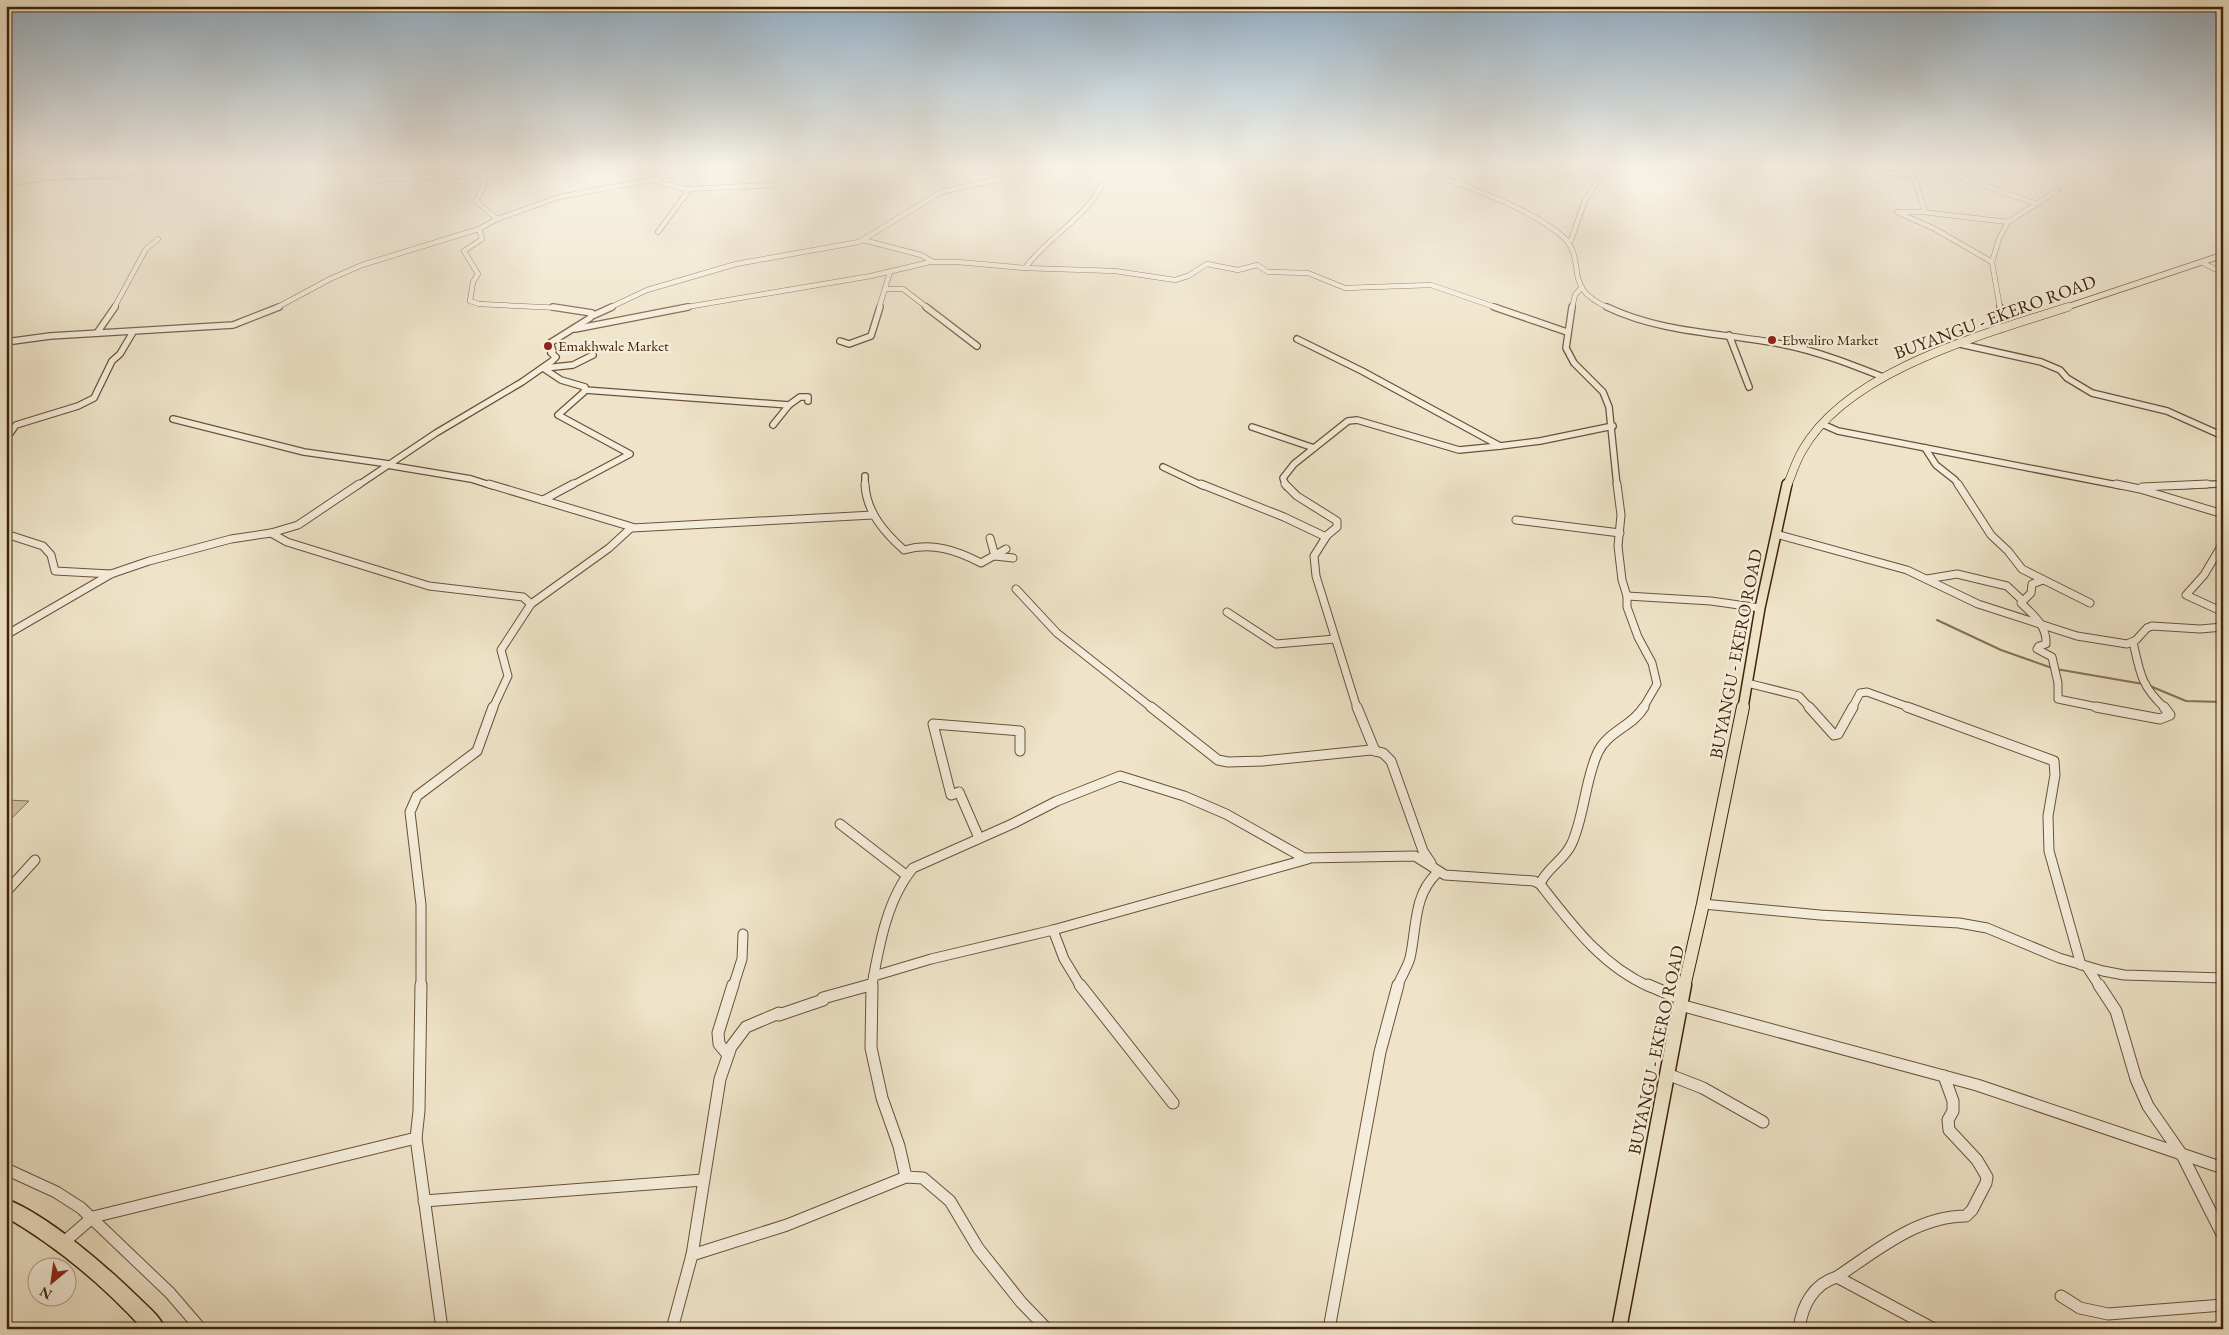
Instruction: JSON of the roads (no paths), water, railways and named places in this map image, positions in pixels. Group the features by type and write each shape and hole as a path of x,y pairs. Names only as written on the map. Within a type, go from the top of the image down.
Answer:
{"highway":[{"path":"6,1207 61,1244 99,1275 156,1329"}],"main road":[{"name":"BUYANGU - EKERO ROAD","path":"1618,1329 1680,1002 1703,904 1784,492 1802,450 1822,424 1852,397 1882,376 1912,362 2001,329 2223,255"}],"street":[{"path":"658,232 661,228"},
{"path":"6,635 112,574 149,561 231,539 271,533 298,525 388,465 543,368 556,357 551,354 553,351 550,343 562,334 592,316 647,290 736,264 863,240 882,228"},
{"path":"1025,268 1036,253 1063,228"},
{"path":"1549,228 1568,242 1577,260 1582,288 1596,301 1627,315 1659,324 1811,351 1882,376"},
{"path":"1568,242 1571,240 1575,228"},
{"path":"1931,228 1992,262"},
{"path":"2001,329 1997,326 2001,313 1992,262 1996,246 2005,228"},
{"path":"6,342 97,333 215,327 240,323 280,307 355,268 479,229 482,239 463,252 478,274 474,282 470,301 472,303 565,308 589,312 592,313 592,316"},
{"path":"97,333 118,303 146,248 158,239"},
{"path":"863,240 925,256 933,262"},
{"path":"573,329 618,322 725,299 890,272 933,262 1110,271 1175,280 1188,276 1207,264 1241,270 1253,265 1261,266 1264,268 1264,271 1268,272 1308,273 1345,288 1425,285 1452,292 1567,332"},
{"path":"2201,262 2223,273"},
{"path":"840,341 849,344 871,336 890,272"},
{"path":"1540,884 1543,876 1558,864 1571,845 1598,752 1611,735 1638,718 1657,684 1652,663 1638,637 1627,607 1627,596 1622,580 1618,546 1622,515 1614,466 1613,426 1606,396 1581,371 1568,351 1567,332 1575,295 1582,288"},
{"path":"885,289 903,289 978,346"},
{"path":"6,439 16,424 83,405 94,398 112,361 120,354 133,332"},
{"path":"1729,336 1749,387"},
{"path":"1297,339 1371,376 1500,446"},
{"path":"1960,344 2041,362 2060,370 2067,378 2092,393 2167,411 2223,436"},
{"path":"543,368 573,366 593,355"},
{"path":"543,368 561,380 584,385 585,390"},
{"path":"542,500 630,454 558,415 585,390 789,405"},
{"path":"773,425 789,405 800,397 808,397 808,400"},
{"path":"172,419 304,452 461,477 632,528 873,515"},
{"path":"1375,750 1357,708 1320,594 1314,564 1314,555 1325,541 1325,536 1337,527 1337,521 1296,495 1283,480 1289,470 1351,419 1459,450 1540,441 1613,426"},
{"path":"1822,424 1838,431 2137,488 2223,514"},
{"path":"1252,427 1314,448"},
{"path":"1925,448 1936,465 1954,480 1971,504 1975,514 2022,569 2090,603"},
{"path":"1163,467 1217,492 1284,517 1325,536"},
{"path":"865,476 864,491 873,515 894,541 904,550 910,547 943,547 959,551 981,563 1006,549"},
{"path":"2137,488 2217,484"},
{"path":"1516,520 1620,533"},
{"path":"442,1329 416,1138 419,1111 422,955 420,905 410,812 417,796 477,751 492,710 507,682 508,670 501,650 531,604 609,548 632,528"},
{"path":"271,533 287,542 392,576 429,586 514,595 523,597 531,604"},
{"path":"6,534 24,539 45,549 51,555 55,571 112,574"},
{"path":"1776,534 1907,570 1978,604 2090,639 2119,644 2133,642 2152,626 2209,630 2223,627"},
{"path":"990,538 991,547 996,556"},
{"path":"2223,543 2204,575 2186,595 2223,612"},
{"path":"996,556 1013,558"},
{"path":"1925,579 1957,574 2007,586 2022,600 2023,605 2042,624 2046,632 2046,644 2036,649 2052,657 2058,683 2058,698 2149,718 2161,720 2167,718 2170,715 2167,708 2152,697 2146,688 2137,664 2133,642"},
{"path":"2022,600 2031,593 2032,584 2043,580"},
{"path":"1016,589 1057,633 1218,760 1228,762 1263,761 1375,750 1383,753 1391,761 1423,851 1437,873"},
{"path":"1627,596 1711,601 1760,608"},
{"path":"1227,612 1276,644 1335,639"},
{"path":"1747,683 1800,696 1829,732 1834,735 1838,734 1860,693 1864,692 1983,733 2054,761 2056,768 2050,801 2049,843 2055,878 2084,966 2116,1010 2136,1079 2148,1106 2182,1155 2223,1236"},
{"path":"979,838 959,792 951,795 933,724 1020,731 1020,751"},
{"path":"906,1176 903,1160 882,1098 871,1048 873,980 889,919 906,875 916,865 1012,824 1057,801 1120,776 1184,796 1226,814 1308,859"},
{"path":"840,824 906,875"},
{"path":"672,1329 692,1255 720,1079 736,1038 751,1024 940,956 1053,930 1308,859 1415,856 1422,859 1437,873 1465,878 1530,880 1540,884 1588,941 1617,969 1680,1002 1944,1076 2077,1118 2223,1168"},
{"path":"6,892 35,860"},
{"path":"1329,1329 1348,1214 1380,1051 1394,996 1410,958 1422,892 1429,880 1437,873"},
{"path":"1703,904 1820,915 1959,923 1987,928 2084,966 2124,975 2223,978"},
{"path":"1053,930 1054,938 1067,964 1086,992 1174,1103"},
{"path":"728,1055 719,1044 718,1032 742,959 743,934"},
{"path":"1667,1074 1703,1088 1763,1122"},
{"path":"1799,1329 1802,1309 1825,1282 1837,1277 1908,1230 1948,1216 1966,1216 1972,1210 1986,1183 1987,1177 1977,1160 1949,1130 1948,1120 1954,1111 1953,1101 1944,1076"},
{"path":"61,1244 92,1217 416,1138"},
{"path":"6,1169 58,1195 92,1217 98,1225 170,1293 201,1329"},
{"path":"692,1255 787,1225 830,1206 892,1184 906,1176 923,1178 950,1201 978,1248 1021,1302 1047,1329"},
{"path":"424,1201 703,1180"},
{"path":"1837,1277 1934,1329"},
{"path":"2061,1296 2080,1308 2108,1314 2223,1305"}],"waterway":[{"path":"1937,620 2001,650 2052,668"},
{"path":"2056,669 2143,684"},
{"path":"2150,686 2186,701 2223,702"}],"place":[{"name":"Ebwaliro Market","path":"1772,340"},
{"name":"Emakhwale Market","path":"548,346"}]}
